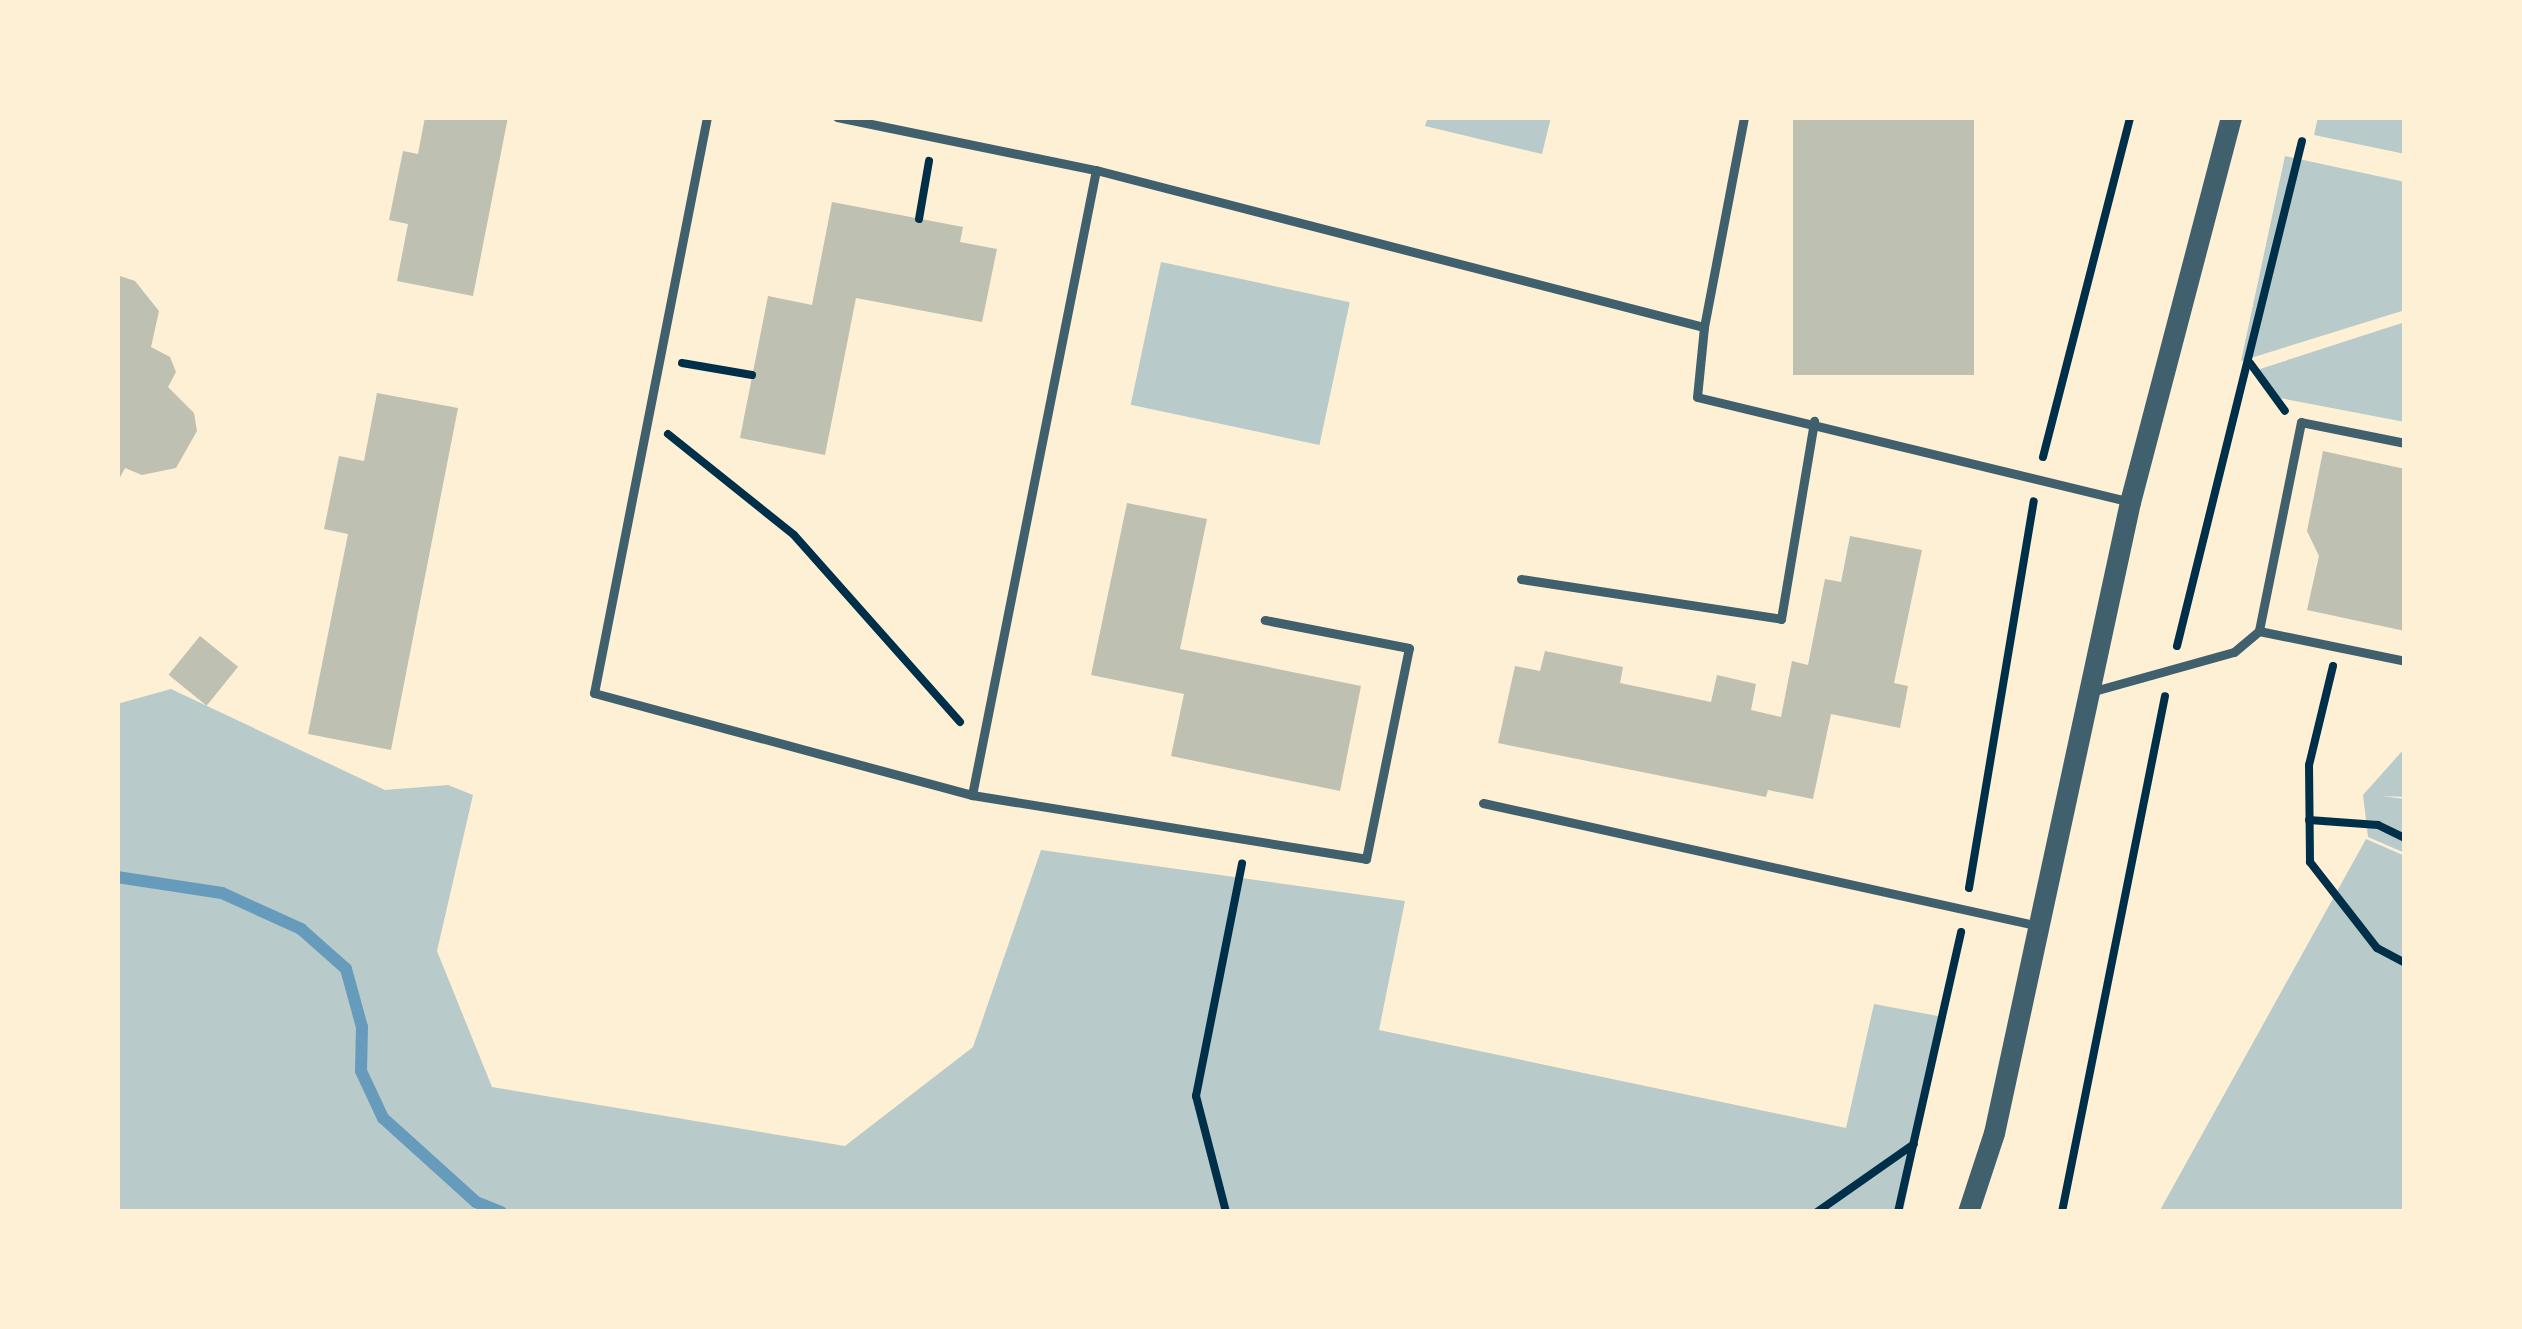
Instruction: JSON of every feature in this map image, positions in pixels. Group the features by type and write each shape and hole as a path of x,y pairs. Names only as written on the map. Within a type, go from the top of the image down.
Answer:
{"street":[{"path":"1968,1212 1994,1133 2130,502 2231,117"}],"lane":[{"path":"707,117 594,693 973,795 1246,844 1366,860 1409,648 1265,620"},
{"path":"837,117 1096,170 1704,327"},
{"path":"1744,117 1704,327 1697,397 2002,465 2037,482 2130,502"},
{"path":"973,795 1096,170"},
{"path":"1521,579 1781,619 1814,422"},
{"path":"2089,692 2234,652 2259,631 2301,422 2405,443"},
{"path":"2259,631 2405,661"},
{"path":"1483,803 2039,926"}],"path":[{"path":"1898,1212 1966,910 2037,482 2130,117"},
{"path":"919,219 934,137"},
{"path":"660,359 752,375"},
{"path":"2250,363 2273,403 2301,422"},
{"path":"649,418 794,535 982,746"},
{"path":"2337,647 2309,765 2311,862 2377,948 2405,963"},
{"path":"2309,820 2378,825 2405,838"},
{"path":"1226,1212 1196,1096 1246,844"},
{"path":"1817,1212 1915,1144"}],"shaded area":[{"path":"1428,117 1551,117 1542,154 1425,126"},
{"path":"2318,117 2405,118 2405,154 2314,135"},
{"path":"2285,156 2405,182 2405,310 2241,361"},
{"path":"1161,262 1350,302 1319,445 1131,405"},
{"path":"2405,322 2405,422 2280,398 2257,370"},
{"path":"171,689 385,790 448,785 473,795 437,951 492,1087 845,1146 973,1047 1041,850 1405,901 1379,1030 1846,1128 1874,1004 1943,1017 1903,1212 117,1212 117,704"},
{"path":"2405,736 2405,797 2381,796 2405,799 2405,853 2368,837 2363,795 2404,749"},
{"path":"2366,839 2405,856 2405,1212 2159,1212"}],"building":[{"path":"425,117 508,117 473,296 397,281 408,224 389,220 403,151 418,154"},
{"path":"1793,117 1974,117 1974,375 1793,375"},
{"path":"832,202 963,227 960,242 997,249 982,322 856,298 825,455 740,438 768,296 812,305"},
{"path":"117,275 135,281 159,311 151,347 170,357 176,372 168,387 194,413 197,431 176,468 142,475 125,468 117,483"},
{"path":"377,393 458,408 391,750 308,734 348,534 324,529 339,456 364,461"},
{"path":"2323,451 2405,469 2405,631 2307,610 2319,556 2307,531"},
{"path":"1127,503 1207,519 1180,649 1361,686 1340,791 1171,756 1184,694 1091,675"},
{"path":"1850,536 1922,550 1894,683 1908,686 1900,728 1831,714 1813,799 1768,790 1766,797 1498,743 1515,666 1540,671 1545,651 1623,667 1620,683 1711,702 1717,675 1756,684 1751,710 1781,717 1792,661 1808,665 1825,579 1841,582"},
{"path":"200,636 238,667 207,706 169,675"}],"waterway":[{"path":"117,877 222,893 301,929 346,969 362,1027 361,1071 383,1118 476,1202 501,1212"}]}
